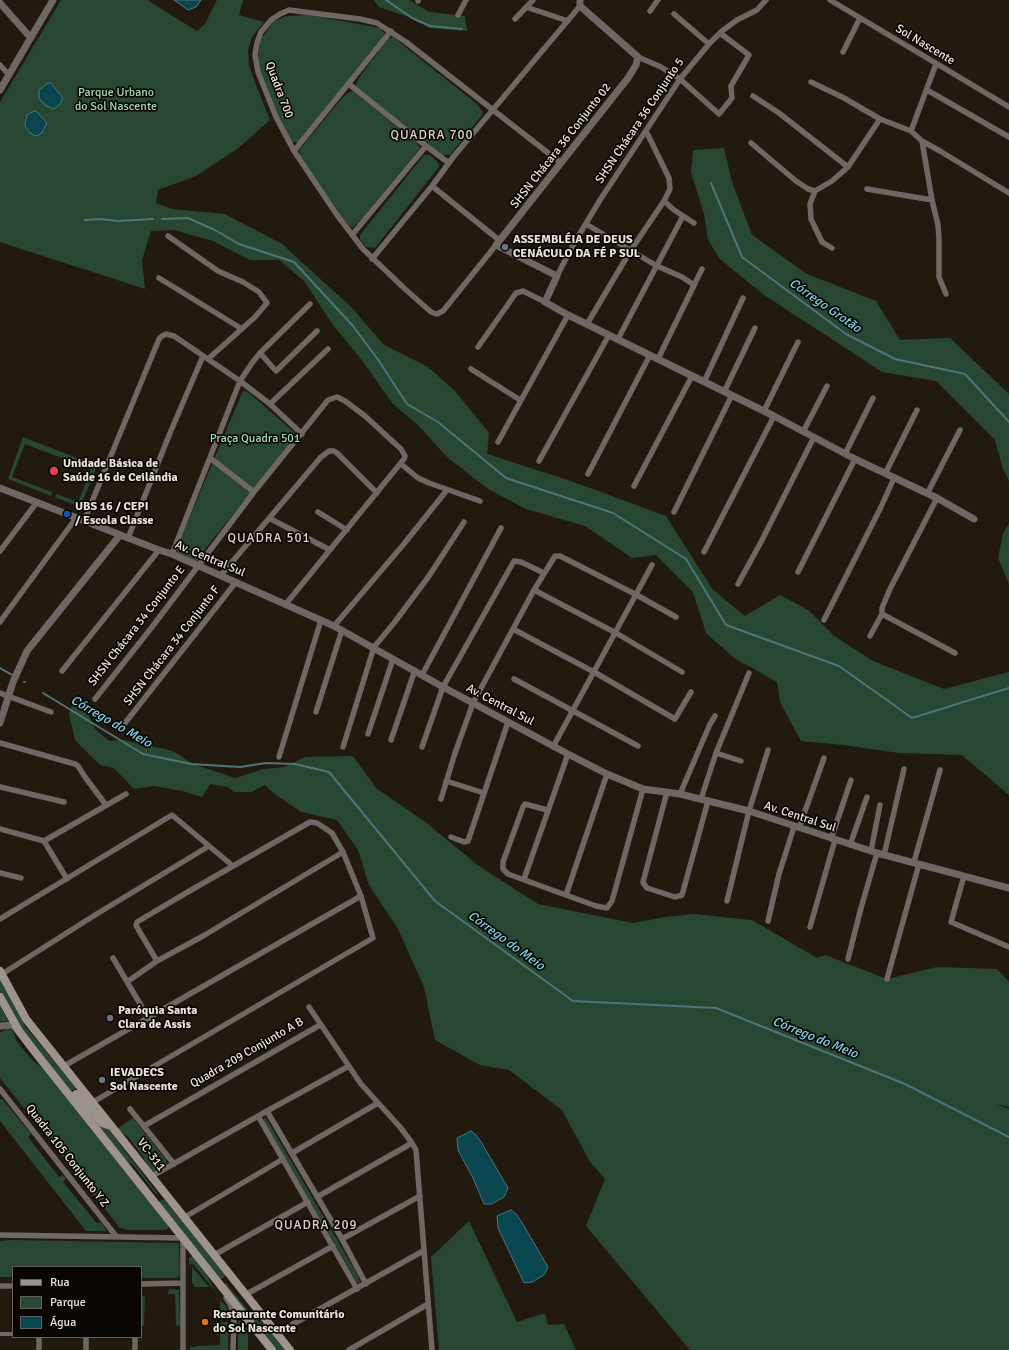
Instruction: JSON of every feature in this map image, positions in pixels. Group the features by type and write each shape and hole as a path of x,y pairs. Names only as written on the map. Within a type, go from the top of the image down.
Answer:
{"main road":[{"name":"VC-311","path":"1,972 26,1019 290,1350"},
{"path":"0,998 19,1031 272,1350"},
{"path":"74,1101 74,1096 76,1094 80,1096 102,1123 112,1126"},
{"path":"127,1168 134,1173 152,1196 161,1196 161,1188"},
{"path":"220,1286 222,1281 229,1280 243,1292"}],"street":[{"path":"0,90 53,0"},
{"path":"458,15 466,0"},
{"path":"515,18 533,0"},
{"path":"650,11 658,0"},
{"name":"SHSN Chácara 36 Conjunto 5","path":"557,276 573,245 610,184 680,78 720,33 728,26 757,10 766,0"},
{"name":"Sol Nascente","path":"830,0 1009,108"},
{"path":"0,3 30,37"},
{"path":"372,259 432,186 449,162 568,21 580,3 638,57 661,67 680,78 719,114 732,98 731,86 749,55 720,33"},
{"path":"526,7 568,21"},
{"name":"Quadra 700","path":"498,243 443,311 437,314 431,312 372,259 352,235 294,151 276,117 258,72 255,55 261,32 271,20 289,10 360,19 377,23 391,31 561,164"},
{"path":"674,14 709,44"},
{"path":"843,52 860,18"},
{"path":"294,151 391,31"},
{"name":"SHSN Chácara 36 Conjunto 02","path":"498,243 628,78 636,65 638,57"},
{"path":"911,131 936,64"},
{"path":"0,65 9,75"},
{"path":"811,82 880,118 911,131 922,141 1009,193"},
{"path":"349,84 426,146 449,162"},
{"path":"927,90 1009,137"},
{"path":"753,96 779,113 848,167"},
{"path":"832,248 822,242 811,219 810,204 815,191 832,181 848,167 880,118"},
{"path":"587,324 631,250 664,201 670,189 669,178 646,131"},
{"path":"922,141 932,200 938,225 939,277 946,294"},
{"path":"751,143 796,181 808,189 815,191"},
{"path":"352,235 426,146"},
{"path":"432,186 498,243 557,276 545,302"},
{"path":"867,189 932,200"},
{"path":"664,201 683,216 694,222"},
{"path":"618,339 683,216"},
{"path":"586,224 657,266 678,275 694,285"},
{"path":"128,538 170,433 205,357 242,329 267,303 259,292 218,271 168,236"},
{"path":"658,359 702,269"},
{"path":"160,278 242,329"},
{"path":"478,347 516,293 523,291 650,356 774,416 845,454 937,498 974,519"},
{"path":"704,382 743,298"},
{"path":"172,554 240,381 260,353 310,304"},
{"path":"498,442 568,315"},
{"path":"724,392 755,328"},
{"path":"260,353 276,371 317,331"},
{"path":"84,521 159,339 166,334 174,336 240,381 270,404 302,434"},
{"path":"539,461 609,335"},
{"path":"764,411 798,342"},
{"path":"270,404 328,349"},
{"path":"588,474 650,356"},
{"path":"471,369 520,400"},
{"path":"634,486 692,376"},
{"path":"803,432 827,386"},
{"path":"674,512 732,396"},
{"name":"SHSN Chácara 34 Conjunto E","path":"94,699 152,627 254,492 328,400 337,397 346,401 365,416 401,450 404,456 401,464"},
{"path":"845,454 873,398"},
{"path":"885,474 917,410"},
{"path":"704,552 774,416"},
{"path":"927,494 960,430"},
{"path":"738,584 814,437"},
{"path":"221,575 321,457 329,450 337,453 377,493"},
{"path":"210,458 254,492"},
{"path":"798,572 855,459"},
{"path":"286,605 401,464 418,478 480,501"},
{"path":"824,620 882,507 894,478"},
{"name":"Av. Central Sul","path":"0,488 172,554 334,626 374,647 443,687 554,745 568,754 607,774 644,789 680,794 749,811 877,853 1009,888"},
{"path":"334,626 403,545 447,490"},
{"path":"870,636 882,614 882,608 890,589 937,498"},
{"path":"0,551 37,502"},
{"path":"318,512 347,530"},
{"path":"0,622 76,518"},
{"path":"269,518 330,550"},
{"path":"342,747 374,647 429,576 464,522"},
{"path":"422,675 501,528"},
{"path":"1,719 8,695 20,665 31,646 120,535"},
{"path":"62,671 159,550"},
{"path":"441,799 473,702 534,590 557,555 635,594 676,617"},
{"path":"422,747 443,687 514,561 520,562 544,573"},
{"path":"554,745 652,565"},
{"name":"SHSN Chácara 34 Conjunto F","path":"125,723 236,582"},
{"path":"534,590 616,633 682,672"},
{"path":"882,614 956,653"},
{"path":"279,757 321,620"},
{"path":"513,629 594,672 675,719 691,692"},
{"path":"316,712 342,630"},
{"path":"368,734 393,659"},
{"path":"391,740 415,670"},
{"path":"667,792 644,884 648,888 676,897 682,895 716,753 749,673"},
{"path":"514,679 572,712 638,746"},
{"path":"0,693 51,712"},
{"path":"680,794 710,724 715,716"},
{"path":"451,837 464,842 468,841 508,722"},
{"path":"0,743 75,764 81,769 85,777 106,805"},
{"path":"727,901 749,811 768,750"},
{"path":"716,753 741,761"},
{"path":"524,879 547,810 568,754"},
{"path":"768,921 779,874 824,758"},
{"path":"848,959 877,853 904,769"},
{"path":"887,979 940,770"},
{"path":"566,895 607,774"},
{"path":"810,927 833,839 851,780"},
{"path":"446,781 484,793"},
{"path":"0,787 64,802"},
{"path":"547,810 524,805 520,811 502,862 505,872 604,908 610,905 612,901 644,789"},
{"path":"44,841 126,794"},
{"path":"850,845 867,796"},
{"path":"877,853 880,805"},
{"path":"0,919 172,815 233,866"},
{"path":"93,1102 373,938 361,896 343,852 332,833 316,823 310,822 138,922 136,925 157,961"},
{"path":"0,829 44,841 67,879"},
{"path":"1,972 209,846"},
{"path":"127,982 157,961 203,936 343,852"},
{"path":"0,873 21,878"},
{"path":"964,876 951,922 1009,947"},
{"path":"64,1066 149,1019 361,896"},
{"path":"113,958 149,1019"},
{"path":"309,1007 361,1084 400,1127 416,1150 432,1350"},
{"path":"0,1026 12,1025 19,1031"},
{"name":"Quadra 209 Conjunto A B","path":"144,1126 320,1025"},
{"path":"152,1176 349,1066"},
{"name":"Quadra 105 Conjunto Y Z","path":"0,1089 116,1236"},
{"path":"292,1153 378,1103"},
{"path":"130,1109 174,1164"},
{"path":"267,1111 342,1239 366,1284"},
{"path":"258,1116 358,1289"},
{"path":"317,1197 412,1143"},
{"path":"185,1217 283,1159"},
{"path":"342,1239 420,1196"},
{"path":"214,1255 308,1202"},
{"path":"0,1235 183,1238 183,1350"},
{"path":"243,1292 333,1246"},
{"path":"277,1333 358,1289 423,1251"},
{"path":"184,1259 189,1252 194,1252"},
{"path":"213,1276 230,1304 234,1316 233,1350"},
{"path":"142,1284 183,1283"},
{"path":"0,1286 12,1286"},
{"path":"349,1350 428,1304"},
{"path":"234,1316 238,1314 244,1316"},
{"path":"0,1334 12,1334"},
{"path":"39,1338 39,1350"},
{"path":"86,1338 86,1350"},
{"path":"135,1338 135,1350"}],"green space":[{"name":"Parque Urbano do Sol Nascente","path":"61,0 147,0 197,31 205,24 217,0 243,0 239,15 264,22 252,37 248,51 249,65 270,120 237,149 198,175 158,190 156,203 172,209 225,214 282,244 351,307 384,345 428,367 455,391 489,433 487,454 571,481 666,516 713,590 745,616 780,595 808,610 833,635 873,661 944,689 1009,672 1009,795 962,755 899,753 844,745 801,741 780,702 777,682 734,658 706,633 693,592 656,555 632,558 585,526 526,509 488,489 447,457 417,424 393,404 361,359 333,325 304,281 279,260 250,260 213,241 174,230 151,231 142,260 145,289 0,242 0,102"},
{"path":"374,0 409,0 429,12 465,16 467,31 430,28 412,18 379,7"},
{"path":"309,15 380,28 385,34 298,143 291,141 278,118 263,84 258,59 260,41 273,22 286,16"},
{"path":"393,37 477,104 483,112 450,155 441,155 357,87 356,84 361,75 388,39"},
{"path":"353,91 417,143 420,148 360,221 352,228 345,221 301,159 299,153 300,149 343,97 349,92"},
{"path":"724,148 732,182 752,235 807,274 876,301 900,340 950,338 1009,394 1009,481 1003,469 995,440 936,381 882,372 764,295 720,259 708,240 704,214 691,172 693,150"},
{"path":"424,155 430,155 438,162 439,167 375,248 366,247 360,239 360,235"},
{"name":"Praça Quadra 501","path":"244,391 248,392 296,435 205,549 197,562 177,553 177,548"},
{"path":"23,437 97,466 80,507 55,497 56,494 76,501 79,500 91,469 25,444 12,477 52,492 51,496 8,479"},
{"path":"1009,523 1009,584 998,558 1003,534"},
{"path":"80,696 95,729 109,741 124,740 173,751 193,764 235,778 264,769 284,767 305,757 353,756 376,788 424,821 479,866 538,904 633,923 693,914 752,920 817,958 825,955 887,979 937,967 997,969 1009,982 1009,1107 995,1104 1009,1109 1009,1350 690,1350 586,1226 605,1179 590,1162 562,1110 509,1070 480,1065 435,1040 424,987 398,929 369,885 358,850 337,820 301,812 273,793 265,785 251,792 234,792 228,787 210,784 202,797 182,791 154,786 134,789 114,768 100,765 75,740 69,714 73,702"},
{"path":"0,977 25,1026 76,1088 71,1091 32,1044 8,1007 0,991"},
{"path":"0,1006 8,1021 0,1022"},
{"path":"7,1029 13,1031 16,1040 31,1059 44,1069 168,1225 168,1229 128,1230 120,1228 0,1078 0,1032"},
{"path":"75,1098 98,1122 109,1130 158,1194 156,1194 133,1165 124,1159"},
{"path":"0,1099 2,1099 31,1134 28,1137 59,1177 63,1175 65,1177 66,1179 63,1182 95,1221 97,1223 100,1222 103,1225 106,1231 86,1231 0,1121"},
{"path":"133,1118 166,1160 167,1165 153,1173 142,1155 128,1137 117,1129"},
{"path":"264,1118 266,1118 358,1276 360,1283 357,1282 263,1121"},
{"path":"164,1199 226,1276 221,1279 158,1202"},
{"path":"469,1221 517,1322 545,1313 548,1325 564,1324 576,1350 439,1350 431,1257"},
{"path":"0,1241 179,1243 180,1276 176,1278 142,1278 142,1266 12,1266 12,1277 0,1277"},
{"path":"192,1256 205,1271 214,1289 222,1300 194,1265 189,1265 189,1258"},
{"path":"192,1267 209,1287 194,1287 192,1283"},
{"path":"225,1283 254,1318 266,1326 284,1350 276,1350 224,1285"},
{"path":"169,1289 179,1291 180,1326 176,1325 175,1294 168,1294"},
{"path":"142,1296 145,1297 144,1326 142,1326"},
{"path":"220,1300 226,1306 228,1315 220,1314"},
{"path":"240,1320 248,1329 248,1350 238,1350 238,1322"},
{"path":"220,1322 228,1322 228,1350 190,1350 190,1347 220,1345"}],"water":[{"path":"174,0 201,0 196,7 188,10"},
{"path":"48,83 51,83 63,98 60,104 54,109 45,105 39,98 39,90"},
{"path":"34,111 37,112 47,123 41,134 36,136 31,134 25,126 27,115"},
{"path":"471,1131 481,1142 508,1188 504,1197 492,1204 484,1204 473,1178 458,1150 457,1138"},
{"path":"511,1210 521,1221 548,1267 544,1275 532,1282 524,1283 498,1228 497,1216"}],"waterway":[{"name":"Córrego Grotão","path":"386,0 412,18 430,26 462,29"},
{"name":"Córrego Grotão","path":"711,183 742,257 846,334 895,359 965,374 1009,422"},
{"path":"162,219 188,218 215,230 239,244 294,262 353,326 379,361 407,404 438,422 506,478 613,513 686,559 726,625 839,666 912,718 1009,688"},
{"path":"85,220 100,219 118,221 153,219"},
{"name":"Córrego do Meio","path":"0,668 14,676"},
{"name":"Córrego do Meio","path":"43,693 143,754 191,764 240,767 266,763 295,764 329,772 435,901 573,1001 716,1008 905,1084 1009,1137"}],"place":[{"name":"ASSEMBLÉIA DE DEUS CENÁCULO DA FÉ P SUL","path":"505,247"},
{"name":"Unidade Básica de Saúde 16 de Ceilândia","path":"54,471"},
{"name":"UBS 16 / CEPI / Escola Classe","path":"67,514"},
{"name":"Paróquia Santa Clara de Assis","path":"110,1018"},
{"name":"IEVADECS Sol Nascente","path":"102,1080"},
{"name":"Restaurante Comunitário do Sol Nascente","path":"205,1322"}],"district":[{"name":"QUADRA 700","path":"432,136"},
{"name":"QUADRA 501","path":"269,539"},
{"name":"QUADRA 209","path":"316,1226"}]}
